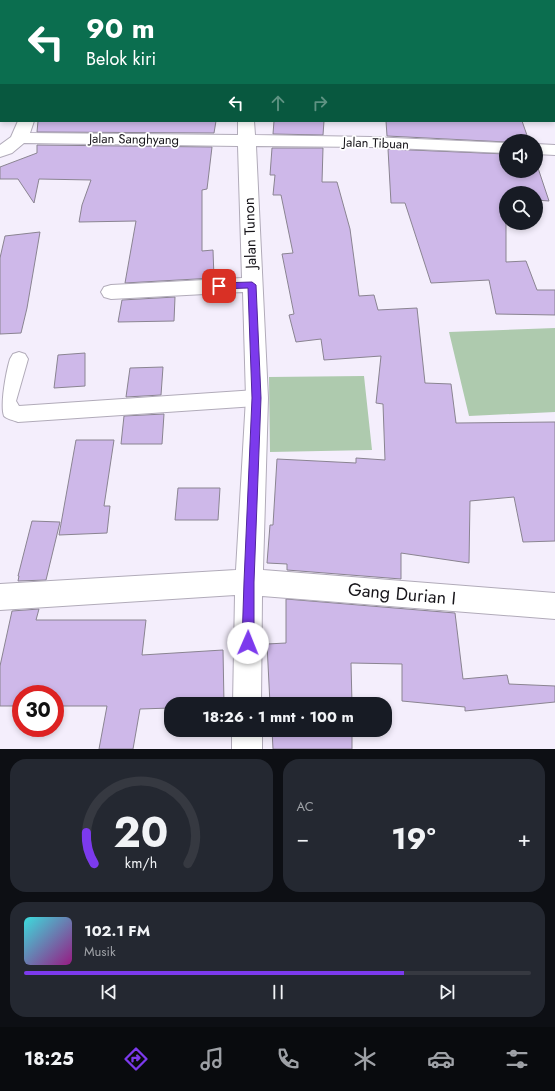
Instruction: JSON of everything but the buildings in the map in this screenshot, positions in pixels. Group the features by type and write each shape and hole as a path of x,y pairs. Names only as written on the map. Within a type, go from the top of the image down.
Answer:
{"street":[{"path":"0,152 13,146 21,138 26,122"},
{"name":"Jalan Sanghyang","path":"21,138 246,131"},
{"name":"Jalan Tibuan","path":"246,131 371,142 499,148"},
{"name":"Jalan Tunon","path":"246,131 257,398 249,582 247,697"},
{"path":"543,149 555,150"},
{"path":"111,292 252,285"},
{"name":"Gang Durian I","path":"0,597 249,582 555,606"},
{"path":"246,749 247,737"}],"lane":[{"path":"19,359 7,407 10,412 18,414 257,398"}],"green space":[{"path":"555,328 555,412 469,416 449,332"},
{"path":"364,376 372,450 270,452 269,377"}],"route":[{"path":"219,286 252,285 257,398 249,582 248,643"}]}
